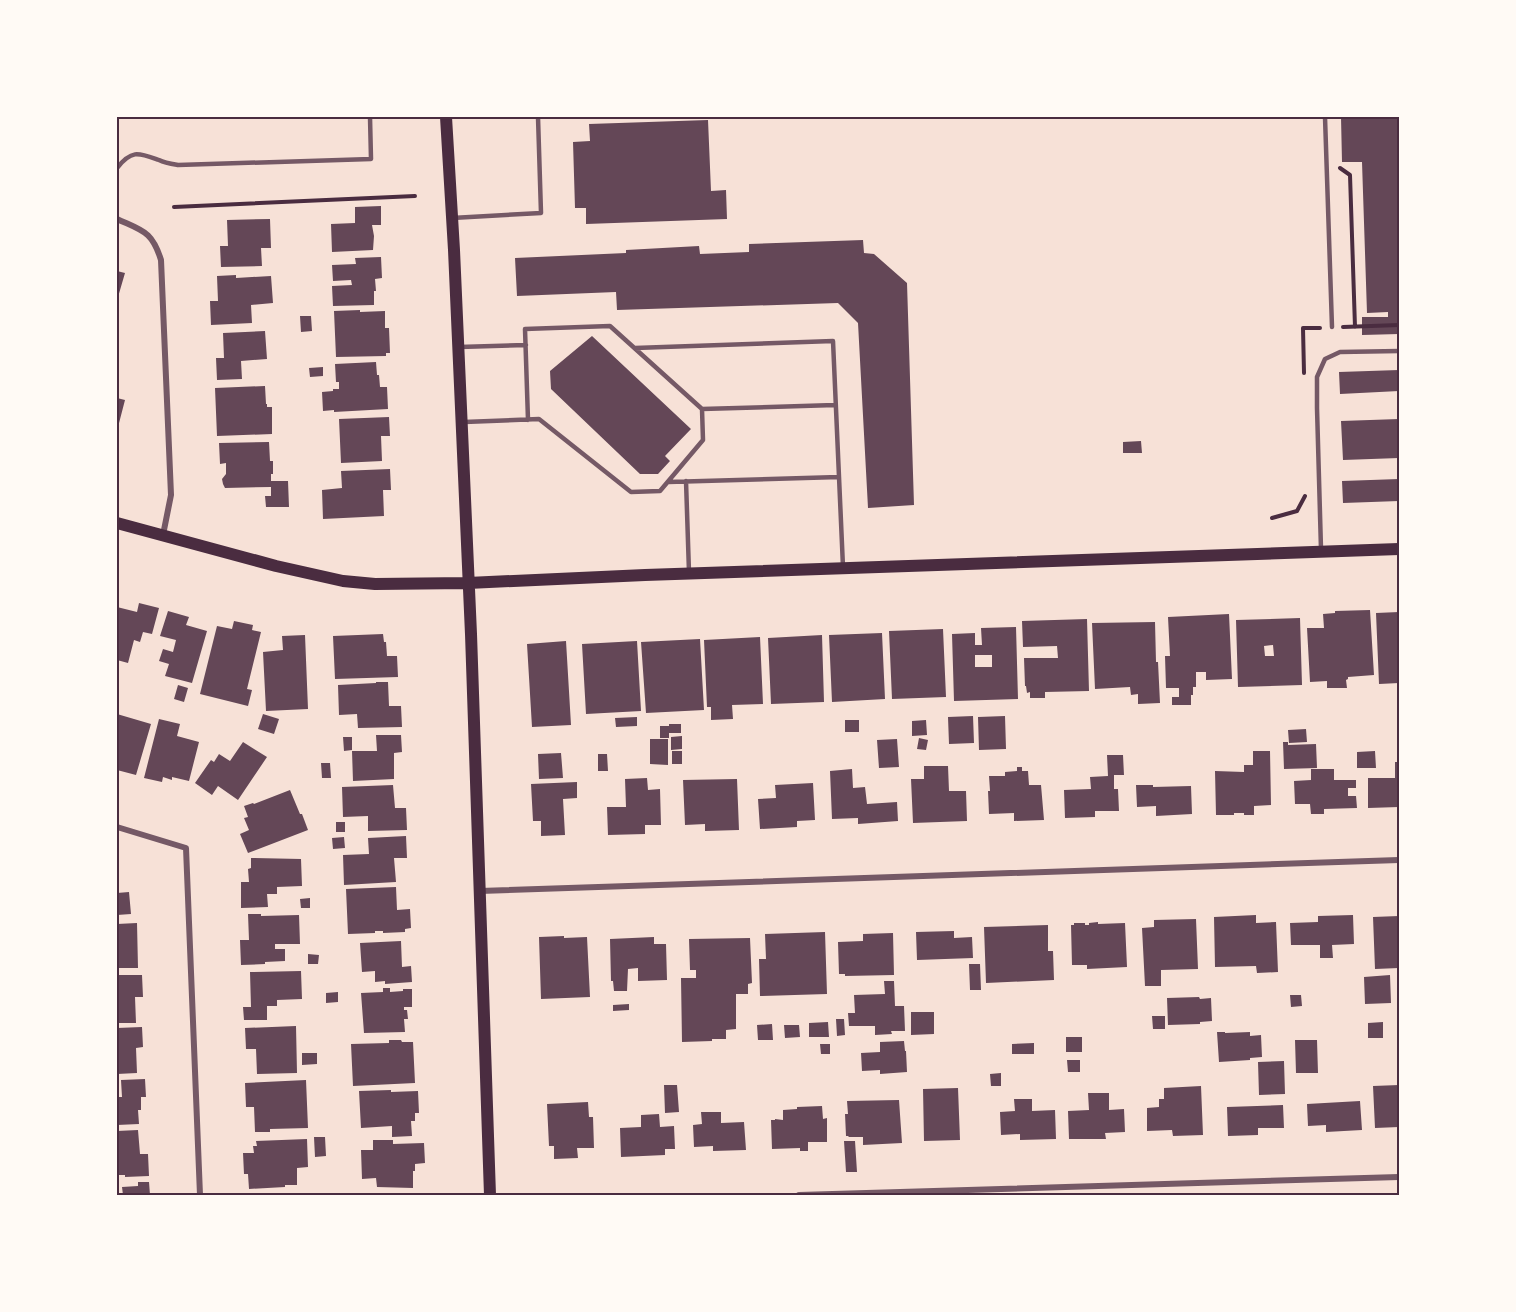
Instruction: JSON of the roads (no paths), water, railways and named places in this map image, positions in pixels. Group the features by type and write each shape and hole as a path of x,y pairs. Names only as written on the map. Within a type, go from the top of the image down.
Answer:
{"main road":[{"path":"446,117 459,347 490,1195"},
{"path":"117,522 276,566 343,581 375,584 468,583 1399,549"}],"street":[{"path":"117,219 146,232 156,245 161,260 171,495 163,535"},
{"path":"117,827 186,848 200,1195"},
{"path":"480,891 1399,860"},
{"path":"799,1195 1399,1178"}],"lane":[{"path":"117,168 125,158 141,153 178,165 371,159 370,117"},
{"path":"452,218 541,213 538,117"},
{"path":"1325,117 1332,327"},
{"path":"528,420 525,329 610,326 702,409 836,405"},
{"path":"635,348 833,341 843,568"},
{"path":"459,347 526,345"},
{"path":"1321,552 1317,377 1325,359 1340,352 1399,351"},
{"path":"461,423 539,419 631,492 660,492 703,440 702,409"},
{"path":"668,482 838,477"},
{"path":"686,481 689,574"}]}
